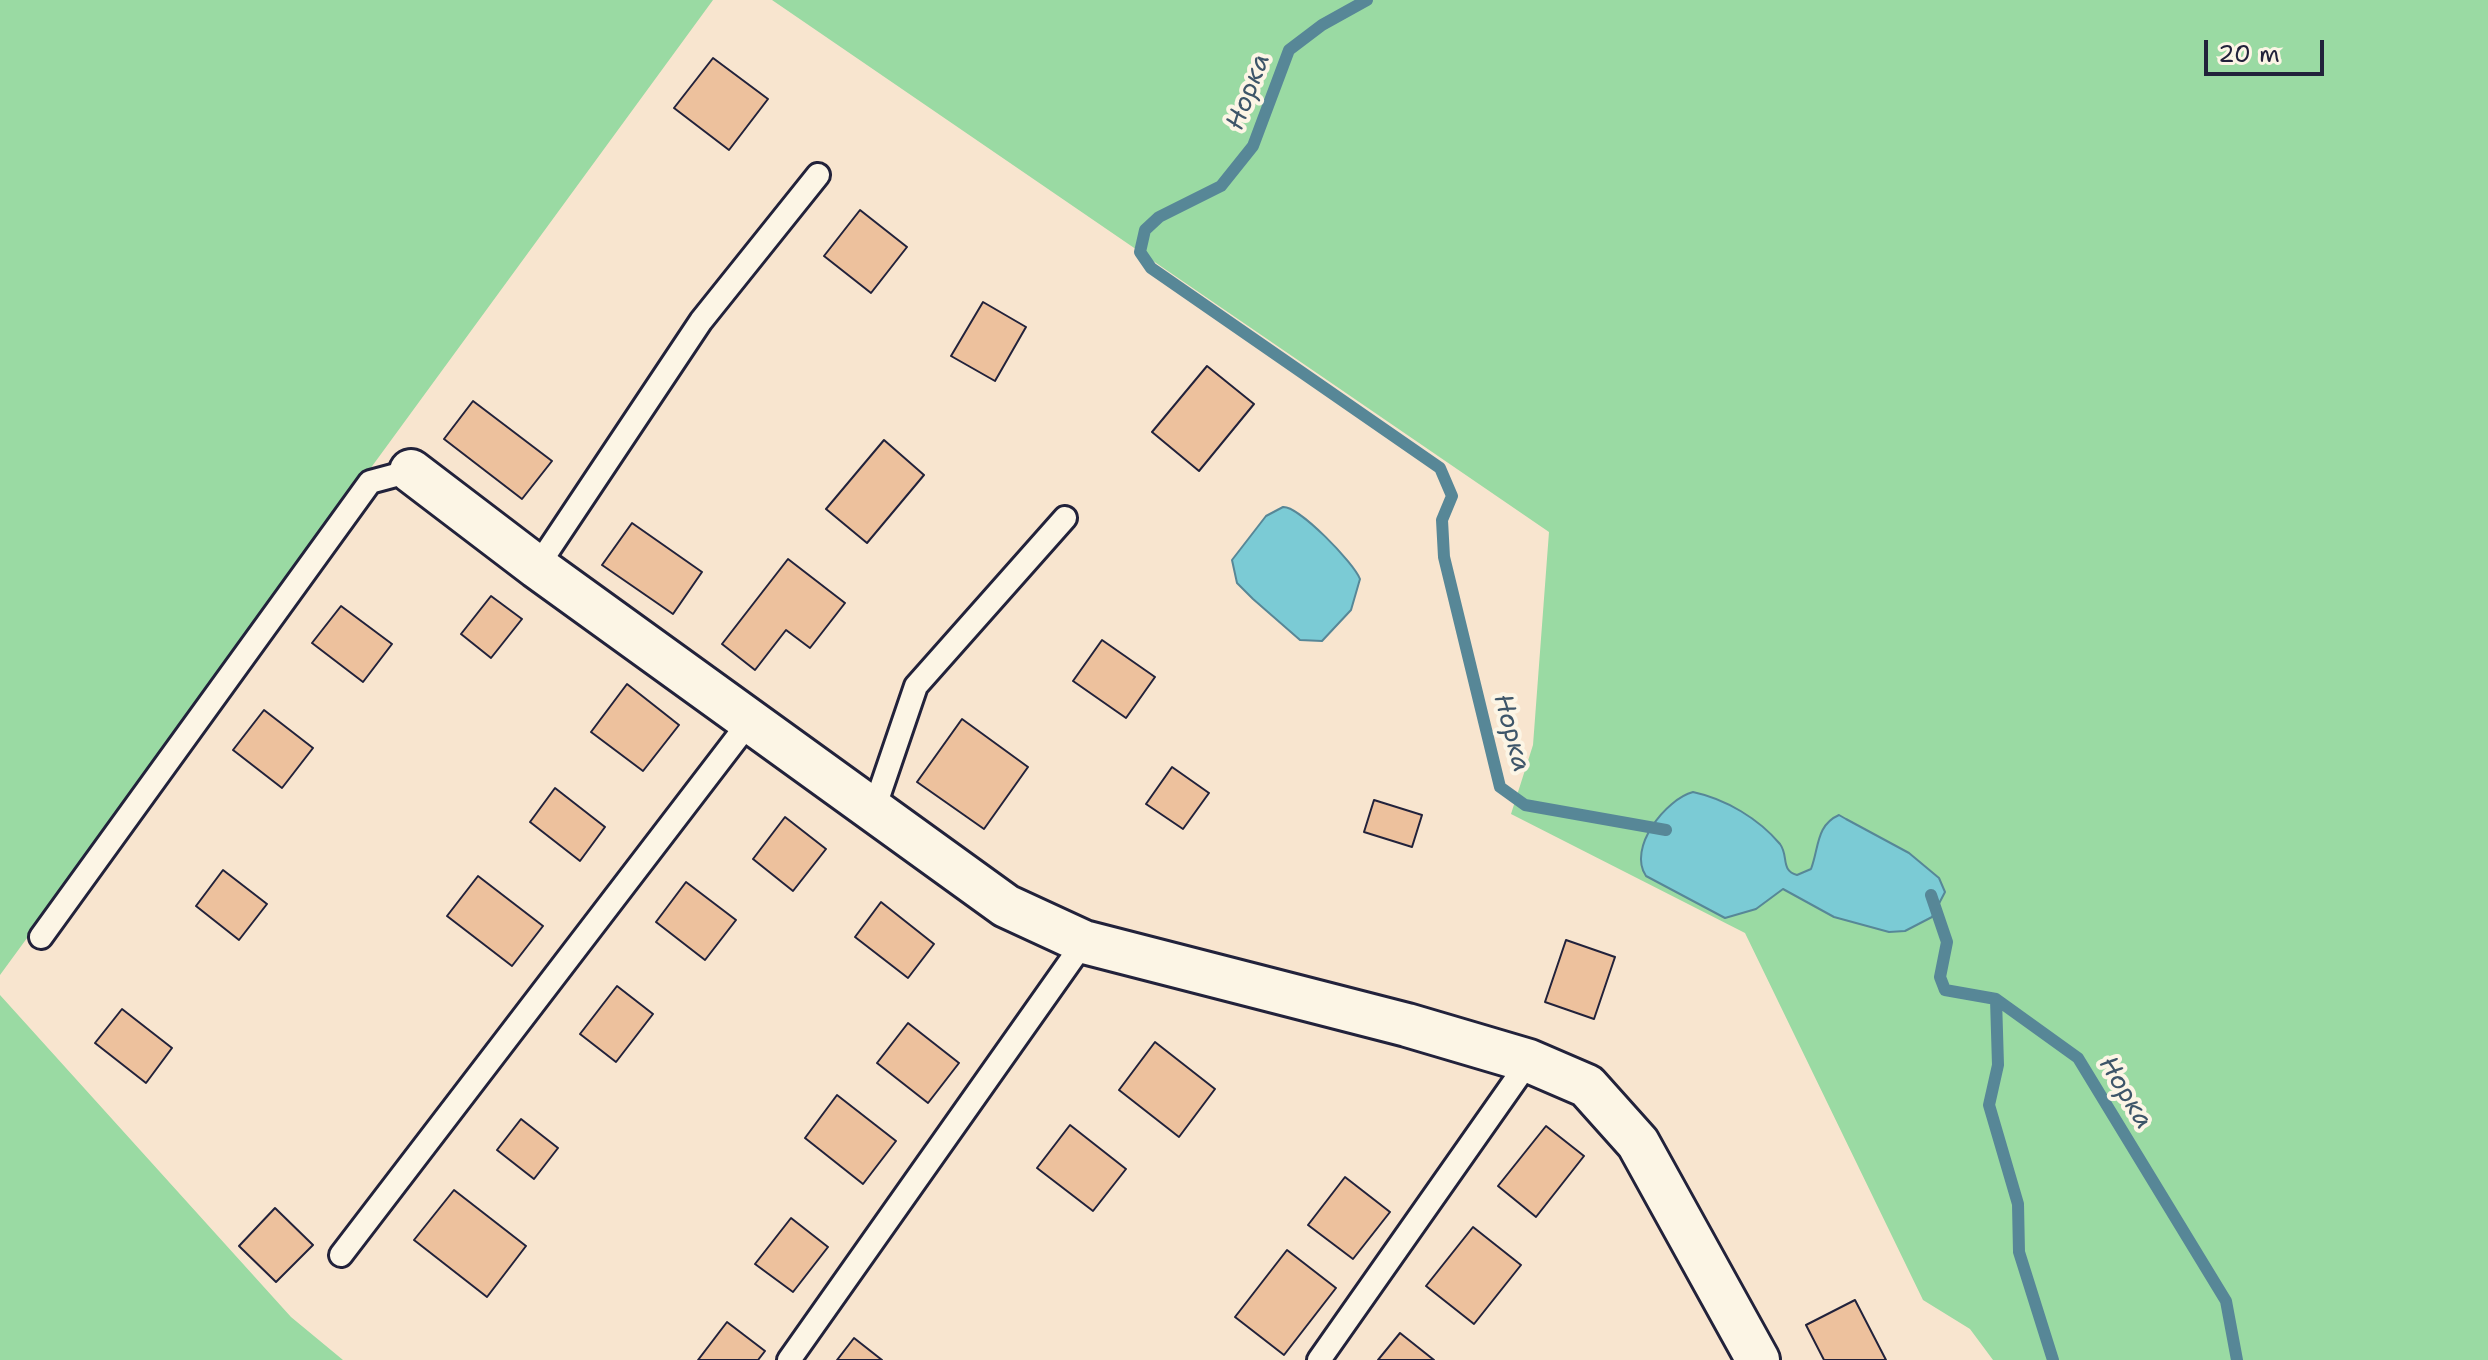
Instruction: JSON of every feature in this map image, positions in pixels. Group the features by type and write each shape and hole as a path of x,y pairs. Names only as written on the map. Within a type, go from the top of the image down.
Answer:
{"street":[{"path":"411,471 537,567 1006,906 1084,942 1407,1025 1529,1061 1587,1086 1638,1143 1758,1360"}],"lane":[{"path":"537,567 701,321 818,175"},
{"path":"41,937 370,482 411,471"},
{"path":"874,809 916,686 1065,518"},
{"path":"341,1255 750,721"},
{"path":"789,1360 1084,942"},
{"path":"1319,1360 1529,1061"}],"green space":[{"path":"0,0 713,0 0,975"},
{"path":"772,0 2488,0 2488,1360 1993,1360 1970,1329 1923,1300 1745,933 1511,814 1533,745 1549,532"},
{"path":"0,995 291,1317 343,1360 0,1360"}],"water":[{"path":"1283,507 1301,516 1325,537 1360,579 1351,610 1322,641 1300,640 1237,583 1232,560 1266,516"},
{"path":"1693,792 1729,805 1762,826 1783,849 1788,870 1797,875 1811,869 1822,831 1839,815 1909,853 1939,878 1945,892 1932,917 1905,931 1889,932 1834,917 1783,889 1756,909 1725,918 1646,876 1641,865 1645,839 1652,826 1672,804"}],"building":[{"path":"713,58 768,99 729,150 674,108"},
{"path":"860,210 907,247 871,293 824,256"},
{"path":"983,302 1026,327 995,381 951,356"},
{"path":"1207,366 1254,404 1199,471 1152,432"},
{"path":"473,401 552,461 522,499 444,439"},
{"path":"884,440 924,475 867,543 826,509"},
{"path":"632,523 702,572 673,614 602,565"},
{"path":"788,559 845,603 810,648 786,630 755,670 722,644"},
{"path":"491,596 522,619 491,658 461,634"},
{"path":"341,606 392,644 363,682 312,643"},
{"path":"1102,640 1155,677 1126,718 1073,681"},
{"path":"627,684 679,725 643,771 591,732"},
{"path":"264,710 313,748 282,788 233,750"},
{"path":"962,719 1028,767 984,829 917,782"},
{"path":"1172,767 1209,793 1183,829 1146,804"},
{"path":"555,788 605,827 580,861 530,822"},
{"path":"1374,800 1422,815 1412,847 1364,832"},
{"path":"785,817 826,849 793,891 753,859"},
{"path":"223,870 267,904 239,940 196,906"},
{"path":"478,876 543,926 512,966 447,916"},
{"path":"686,882 736,920 705,960 656,922"},
{"path":"881,902 934,944 908,978 855,937"},
{"path":"1566,940 1615,957 1594,1019 1545,1002"},
{"path":"617,986 653,1014 616,1062 580,1034"},
{"path":"122,1009 172,1048 146,1083 95,1043"},
{"path":"908,1023 959,1063 928,1103 877,1063"},
{"path":"1155,1042 1215,1089 1179,1137 1119,1090"},
{"path":"837,1095 896,1141 863,1184 805,1138"},
{"path":"521,1119 558,1148 534,1179 497,1150"},
{"path":"1070,1125 1126,1169 1093,1211 1037,1168"},
{"path":"1546,1126 1584,1156 1536,1217 1498,1186"},
{"path":"1345,1177 1390,1212 1353,1259 1308,1225"},
{"path":"454,1190 526,1246 487,1297 414,1240"},
{"path":"275,1208 313,1245 276,1282 239,1246"},
{"path":"791,1218 828,1247 793,1292 755,1264"},
{"path":"1473,1227 1521,1265 1474,1324 1426,1286"},
{"path":"1287,1250 1336,1288 1284,1355 1235,1317"},
{"path":"1855,1300 1886,1360 1824,1360 1806,1325"},
{"path":"727,1322 765,1351 758,1360 698,1360"},
{"path":"1400,1333 1434,1360 1378,1360"},
{"path":"854,1338 882,1360 837,1360"}],"waterway":[{"name":"Норка","path":"1367,0 1322,25 1289,50 1253,146 1221,186 1159,217 1145,230 1140,252 1151,268 1440,468 1452,496 1442,520 1444,557 1500,787 1525,805 1666,830"},
{"name":"Норка","path":"1931,895 1947,942 1940,977 1945,990 1996,999 2078,1058 2226,1301 2237,1360"},
{"path":"1996,999 1998,1065 1989,1105 2018,1204 2019,1252 2053,1360"}]}
